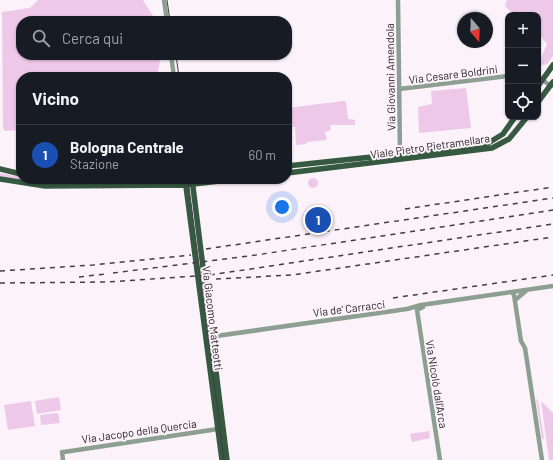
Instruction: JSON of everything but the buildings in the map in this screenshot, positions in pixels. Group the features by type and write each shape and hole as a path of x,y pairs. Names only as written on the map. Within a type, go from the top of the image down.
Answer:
{"main road":[{"path":"541,77 553,65"},
{"path":"541,98 552,84"},
{"name":"Viale Pietro Pietramellara","path":"292,165 485,145 503,134 514,120"},
{"name":"Viale Pietro Pietramellara","path":"292,172 492,148 509,139 525,120"},
{"name":"Viale Pietro Pietramellara","path":"348,166 394,159 400,154"},
{"path":"0,170 16,173"},
{"path":"0,179 16,182"},
{"path":"29,184 41,186 144,184"},
{"name":"Via Giacomo Matteotti","path":"186,184 222,460"},
{"name":"Via Giacomo Matteotti","path":"193,184 228,460"}],"street":[{"path":"164,0 166,16"},
{"name":"Via Giovanni Amendola","path":"398,0 400,154"},
{"path":"172,60 173,72"},
{"name":"Via Cesare Boldrini","path":"399,89 505,76"},
{"path":"541,78 552,84"},
{"name":"Via de' Carracci","path":"205,337 407,309 421,305 553,286"},
{"name":"Via de' Carracci","path":"515,300 530,289"},
{"path":"512,292 515,300 521,342 525,348 542,460"},
{"name":"Via de' Carracci","path":"417,310 421,308 484,298 495,294"},
{"name":"Via Nicolò dall'Arca","path":"417,310 440,460"},
{"name":"Via Jacopo della Quercia","path":"63,460 62,452 218,429"}],"shaded area":[{"path":"38,0 143,0 153,16 16,16 16,60 160,60 158,72 16,72 16,130 5,131 3,128 2,12 30,8"},
{"path":"507,0 553,0 553,56 547,64 541,65 541,59 547,44 541,37 541,12 511,12 505,6"},
{"path":"466,88 471,128 419,133 418,107 432,104 431,91"},
{"path":"343,101 346,102 348,119 355,120 355,125 330,125 331,130 325,132 327,140 307,142 306,144 296,145 295,127 292,127 292,107"},
{"path":"0,173 16,176 16,179 0,176"},
{"path":"311,178 315,178 318,183 315,188 311,188 308,185 308,181"},
{"path":"59,397 61,410 37,414 35,401"},
{"path":"536,399 538,401 544,439 542,439"},
{"path":"31,401 35,426 8,430 4,405"},
{"path":"541,401 553,413 553,460 549,460"},
{"path":"58,413 60,423 41,425 40,415"},
{"path":"429,431 430,438 412,442 410,434"}],"tram line":[{"path":"167,0 169,16"},
{"path":"177,60 178,72"},
{"path":"189,184 224,460"}],"railway":[{"path":"405,209 553,187"},
{"path":"206,249 553,198"},
{"path":"113,273 256,255 553,210"},
{"path":"0,283 108,282 210,275 553,224"},
{"path":"216,279 292,275 553,237"},
{"path":"0,271 93,265 191,255"},
{"path":"79,277 105,274"},
{"path":"393,298 553,275"}],"place":[{"name":"Bologna Centrale","path":"318,220"}]}
